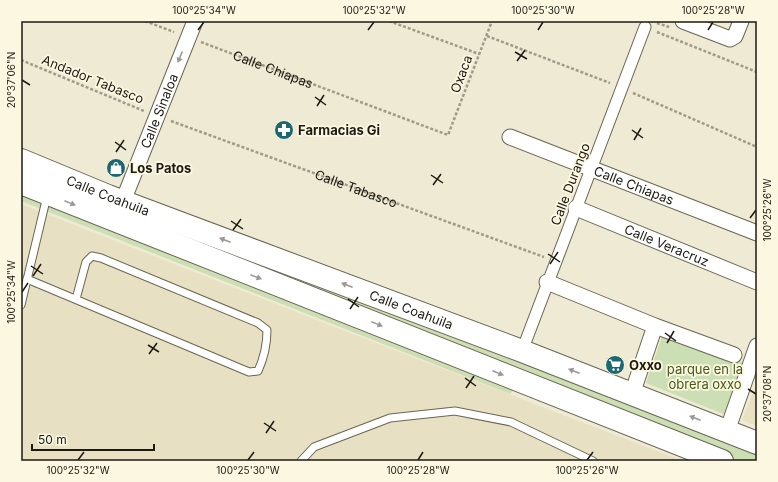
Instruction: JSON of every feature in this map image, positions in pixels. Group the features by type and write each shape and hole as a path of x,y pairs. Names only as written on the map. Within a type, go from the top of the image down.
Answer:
{"main road":[{"name":"Calle Coahuila","path":"21,160 123,201 522,351 757,443"},
{"name":"Calle Coahuila","path":"21,183 696,454 722,461"}],"street":[{"name":"Calle Sinaloa","path":"123,201 194,21"},
{"path":"678,25 730,39 735,36 741,21"},
{"name":"Calle Durango","path":"522,351 645,27"},
{"name":"Calle Chiapas","path":"510,137 757,233"},
{"name":"Calle Veracruz","path":"576,208 757,282"},
{"path":"547,282 655,326 734,355"},
{"path":"632,394 655,326"},
{"path":"727,431 757,346"}],"lane":[{"path":"21,305 47,194"},
{"path":"27,279 249,372 258,371 261,364 267,340 267,330 258,323 101,258 92,256 86,262 76,299"},
{"path":"301,461 314,447 390,418 455,411 511,422 593,461"}],"path":[{"name":"Calle Chiapas","path":"145,21 448,135"},
{"path":"389,21 479,54"},
{"name":"Oxaca","path":"448,135 492,21"},
{"path":"645,27 656,22 678,25"},
{"path":"645,27 757,72"},
{"name":"Andador Tabasco","path":"21,60 157,116"},
{"name":"Calle Tabasco","path":"157,116 556,262"}],"shaded area":[{"path":"21,204 327,324 683,461 21,461"},
{"path":"757,383 757,426 742,420"}],"green space":[{"path":"21,166 757,444 757,461 728,461 521,379 510,394 21,201"},
{"name":"parque en la obrera oxxo","path":"664,331 745,363 726,415 646,383"}],"place":[{"name":"Farmacias Gi","path":"284,130"},
{"name":"Los Patos","path":"116,168"},
{"name":"Oxxo","path":"615,365"}]}
